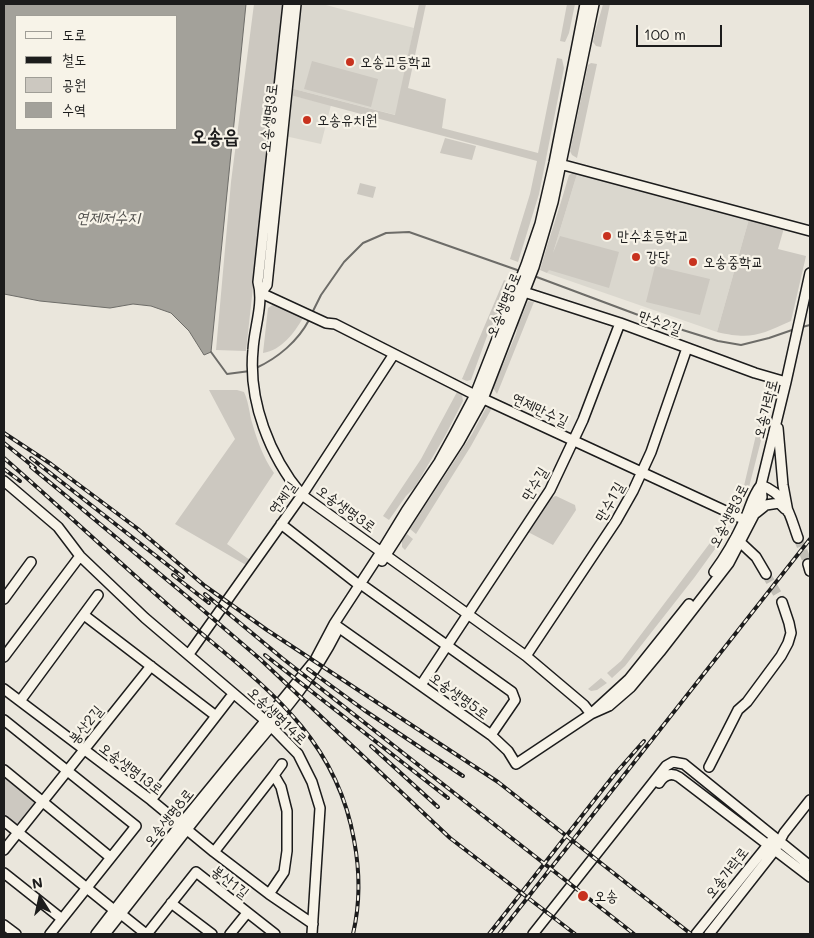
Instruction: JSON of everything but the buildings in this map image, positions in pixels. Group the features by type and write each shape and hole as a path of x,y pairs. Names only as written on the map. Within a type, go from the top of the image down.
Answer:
{"street":[{"name":"오송생명3로","path":"261,293 258,282 288,4"},
{"name":"오송생명3로","path":"296,4 266,284 261,293 252,351 253,381 258,406 275,453 283,470 302,495 526,656 584,705 591,714"},
{"name":"오송생명5로","path":"557,164 585,4"},
{"name":"오송생명5로","path":"479,397 530,266 557,164 594,4"},
{"path":"557,164 810,230"},
{"name":"오송가락로","path":"761,485 800,323 810,273"},
{"name":"오송생명5로","path":"524,281 524,292 479,397 406,511 384,554 337,625 490,735 508,751 516,764 591,714"},
{"name":"만수2길","path":"524,292 620,323 755,373 786,382"},
{"name":"연제만수길","path":"261,293 326,323 335,324 479,397 745,520"},
{"name":"만수길","path":"421,685 550,490 574,441 620,323"},
{"name":"만수1길","path":"526,656 616,521 642,473 688,348"},
{"name":"연제길","path":"189,654 302,495 394,354"},
{"path":"778,416 781,468 788,512"},
{"path":"4,481 58,527 80,556 4,657"},
{"name":"오송생명3로","path":"591,714 609,706 631,687 728,563 762,497 761,485"},
{"name":"오송생명3로","path":"591,714 629,679 717,568 734,543 745,520 753,495 761,485"},
{"path":"761,485 772,489 781,497 798,538"},
{"path":"755,513 772,503 779,503 788,512"},
{"path":"281,524 362,586 447,646"},
{"path":"740,542 756,557 766,574"},
{"name":"오송생명14로","path":"80,556 145,618 268,723 298,754 312,782 320,808 312,934"},
{"path":"4,599 31,562"},
{"path":"20,701 98,595"},
{"path":"696,774 703,772 708,767 738,710 747,702 781,656 788,643 791,633 790,623 782,602"},
{"path":"84,615 216,716"},
{"name":"오송생명8로","path":"105,934 118,912 183,828 268,723 293,698 328,649 337,625"},
{"name":"오송생명5로","path":"447,646 512,692 515,700 490,735"},
{"name":"봉산2길","path":"4,850 151,666"},
{"name":"오송생명13로","path":"4,689 150,800 214,852 314,924"},
{"path":"150,800 230,698"},
{"path":"4,720 136,826 50,934"},
{"path":"533,934 666,766 673,762 684,764 780,837 810,866"},
{"path":"214,852 282,764"},
{"path":"708,767 707,776 709,784"},
{"path":"4,770 110,857"},
{"path":"540,934 663,777 673,774 679,776 810,877"},
{"path":"270,894 284,872 287,851 287,811 282,787 274,775"},
{"name":"오송가락로","path":"696,934 810,800"},
{"path":"4,821 87,889 147,934 171,903 212,934"},
{"name":"오송가락로","path":"709,934 771,847"},
{"name":"봉산1길","path":"171,903 196,872 275,934"},
{"path":"4,873 62,919"},
{"name":"오송생명8로","path":"96,934 118,912"},
{"name":"봉산1길","path":"230,934 247,913"},
{"path":"4,925 16,934"}],"shaded area":[{"name":"오송고등학교","path":"301,4 322,4 414,28 396,115 290,88 292,67 296,58"},
{"name":"오송유치원","path":"290,95 331,105 321,144 285,136"},
{"path":"577,174 749,219 717,332 547,273"}],"green space":[{"path":"254,4 284,4 246,351 216,350 231,182"},
{"path":"419,4 426,4 408,88 446,99 442,128 538,153 557,58 562,59 564,68 539,194 518,262 510,259 530,194 537,161 290,95 290,88 395,115"},
{"path":"567,4 575,4 569,33 565,42 560,41"},
{"path":"603,4 610,4 601,47 596,46 593,42"},
{"path":"312,61 378,79 371,107 304,89"},
{"path":"591,63 597,64 577,158 570,151 588,65"},
{"path":"445,138 476,146 472,160 440,153"},
{"path":"577,174 553,253 560,236 619,252 609,288 549,270 547,273 540,270 569,175"},
{"path":"360,183 376,187 373,198 357,194"},
{"path":"749,219 784,228 778,249 806,256 791,321 755,335 739,336 717,332"},
{"path":"655,266 710,279 700,315 646,302"},
{"path":"504,280 510,283 497,318 490,328 471,380 467,381 462,379"},
{"path":"528,301 534,302 497,394 493,388"},
{"path":"274,304 303,318 282,345 263,353 268,308"},
{"path":"768,384 773,386 774,390 748,491 743,490"},
{"path":"209,390 237,390 244,392 258,440 266,461 274,473 227,544 250,560 246,565 175,524 235,439"},
{"path":"457,392 462,395 463,401 445,436 415,487 389,520 383,516 421,459"},
{"path":"486,408 492,408 471,446 416,534 410,529 472,434"},
{"path":"556,496 575,505 576,510 553,545 528,532 549,498"},
{"path":"407,534 413,539 405,550 402,547 402,540"},
{"path":"716,535 723,538 625,666 612,678 607,673 621,661"},
{"path":"601,678 607,683 597,690 591,691 588,689"},
{"path":"7,777 34,798 34,804 19,823 10,826 4,821 4,780"}],"water":[{"name":"연제저수지","path":"4,4 246,4 211,352 204,355 189,331 171,313 151,306 133,304 110,308 40,301 4,294"}],"waterway":[{"path":"312,313 321,295 344,262 363,243 386,233 409,232 520,271"},
{"path":"534,276 657,322 718,341 741,345 795,329"},
{"path":"256,368 287,348 309,320"},
{"path":"802,327 810,325"},
{"path":"211,352 227,374 250,371"}],"tunnel":[{"path":"798,538 808,564"},
{"path":"766,574 782,602"}],"railway":[{"path":"4,433 51,464 138,529 205,586 267,630 498,782 691,934"},
{"path":"4,443 35,468"},
{"path":"4,458 167,604 256,680 283,706 307,734 328,765 344,800 354,840 358,887 357,911 353,934"},
{"path":"31,458 183,577"},
{"path":"31,467 87,513"},
{"path":"4,469 20,481"},
{"path":"82,509 260,659 450,838 575,934"},
{"path":"499,934 810,539"},
{"path":"173,575 209,603"},
{"path":"205,594 282,658 634,934"},
{"path":"265,655 448,798"},
{"path":"308,669 364,710 463,776"},
{"path":"489,934 614,775 644,741"},
{"path":"371,746 438,807"}],"place":[{"name":"오송고등학교","path":"350,62"},
{"name":"오송유치원","path":"307,120"},
{"name":"만수초등학교","path":"607,236"},
{"name":"강당","path":"636,257"},
{"name":"오송중학교","path":"693,262"},
{"name":"오송","path":"583,896"}],"district":[{"name":"오송읍","path":"215,137"}]}
